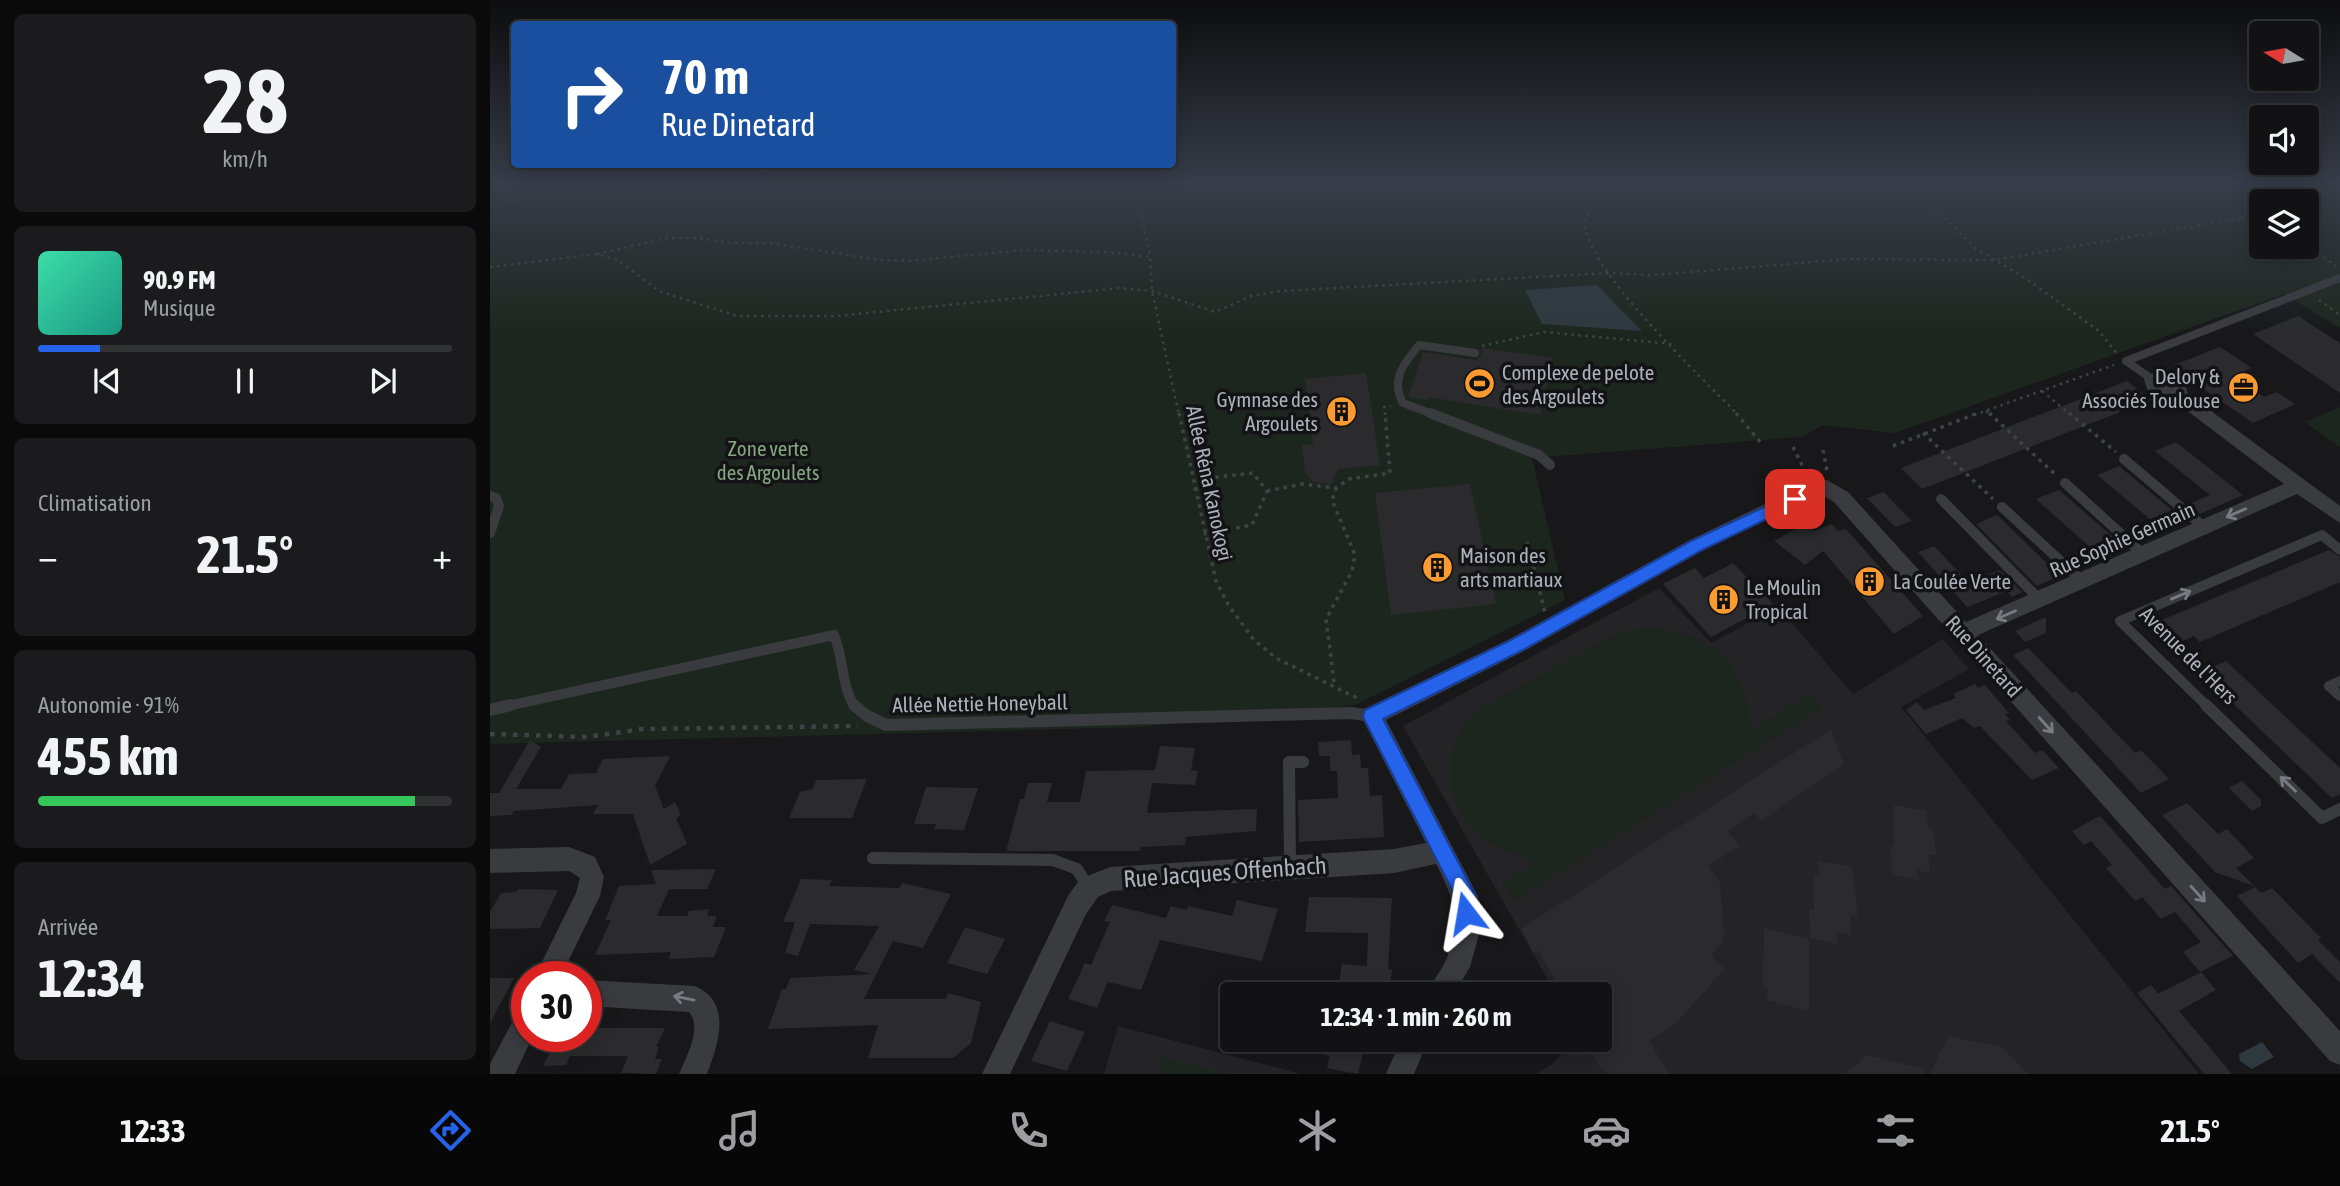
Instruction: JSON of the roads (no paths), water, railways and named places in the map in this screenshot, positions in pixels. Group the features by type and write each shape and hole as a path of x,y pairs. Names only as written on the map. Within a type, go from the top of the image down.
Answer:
{"street":[{"path":"2152,379 2151,385 2158,391 2178,395 2340,516"},
{"name":"Rue Sophie Germain","path":"1962,632 2299,485"},
{"name":"Rue Dinetard","path":"1372,716 1549,628 1697,545 1822,487 1841,497 2340,1051"},
{"path":"1372,716 1466,896 1467,931 1457,967 1447,982"},
{"name":"Rue Jacques Offenbach","path":"1089,888 1110,879 1394,861 1443,851"},
{"path":"490,861 569,859 586,865 592,877 588,896 556,961"},
{"path":"996,1074 1077,905 1089,888"},
{"path":"602,994 695,999 704,1007 709,1019 706,1041 693,1074"},
{"path":"500,1074 511,1052"},
{"path":"1400,1074 1409,1052"}],"lane":[{"path":"2152,379 2126,361 2340,278"},
{"path":"1475,353 1419,345 1396,377 1397,394 1403,403 1539,455 1550,465"},
{"path":"2124,459 2204,527"},
{"path":"2065,483 2143,554"},
{"path":"490,496 496,498 499,506 490,533"},
{"path":"1941,499 2040,600"},
{"path":"2003,508 2082,581"},
{"name":"Avenue de l'Hers","path":"2340,550 2322,535 2120,621 2322,818 2340,809"},
{"name":"Allée Nettie Honeyball","path":"490,710 834,635 841,656 843,684 855,709 867,718 886,725 1351,713 1372,716"},
{"path":"2340,681 2329,686 2340,696"},
{"path":"1290,867 1289,762 1303,762"},
{"path":"873,858 1053,860 1077,869 1089,888"}],"place":[{"name":"Complexe de pelote des Argoulets","path":"1479,384"},
{"name":"Delory & Associés Toulouse","path":"2243,388"},
{"name":"Gymnase des Argoulets","path":"1341,411"},
{"name":"Maison des arts martiaux","path":"1437,567"},
{"name":"La Coulée Verte","path":"1870,581"},
{"name":"Le Moulin Tropical","path":"1723,599"}],"park label":[{"name":"Zone verte des Argoulets","path":"768,460"}]}
